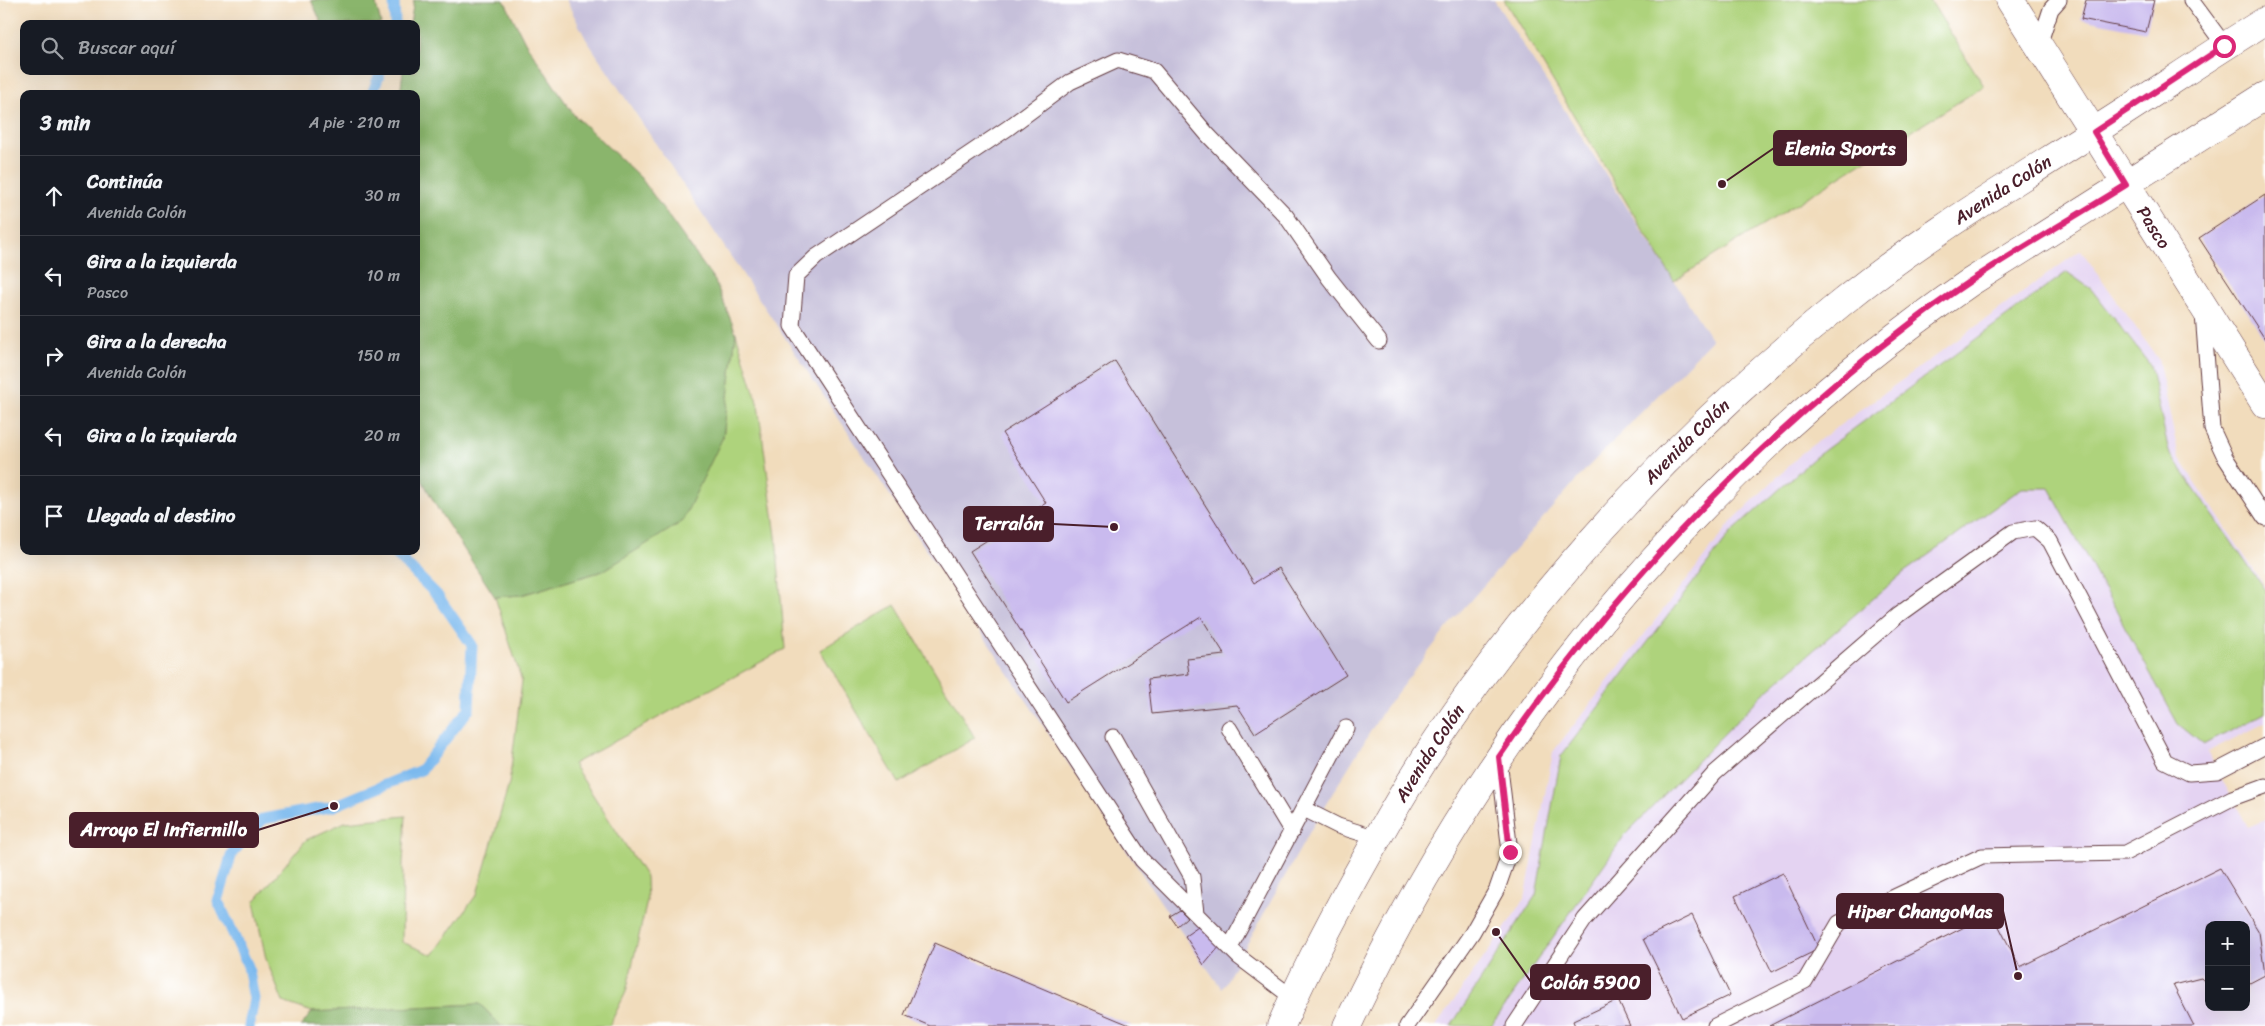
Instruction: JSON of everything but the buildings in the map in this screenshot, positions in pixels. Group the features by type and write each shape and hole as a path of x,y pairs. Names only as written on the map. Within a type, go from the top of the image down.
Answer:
{"main road":[{"name":"Pasco","path":"2010,0 2265,404"},
{"name":"Avenida Colón","path":"1281,1026 1320,942 1377,838 1448,724 1539,604 1596,536 1706,423 1784,351 1841,303 1905,255 1969,211 2265,20"},
{"path":"1346,1026 1404,911 1442,846 1499,757 1566,664 1637,578 1686,523 1782,431 1872,354 1921,316 1969,283 2265,96"}],"lane":[{"path":"2039,45 2050,8 2059,0"},
{"path":"2191,0 2224,46"},
{"path":"1293,998 1230,948 1142,860 792,326 796,276 816,257 1000,133 1070,82 1118,60 1154,71 1207,134 1286,216 1329,278 1379,341"},
{"path":"2202,303 2212,429 2225,457 2265,518"},
{"path":"1514,1026 1585,920 1715,773 1898,615 2013,532 2035,528 2050,541 2166,761 2189,773 2218,771 2265,746"},
{"path":"1229,728 1292,832"},
{"path":"1230,948 1346,728"},
{"path":"1114,736 1192,877 1196,913"},
{"path":"1407,1026 1472,933 1497,889 1510,852 1499,757"},
{"path":"1715,1026 1805,981 1839,923 1982,856 2125,853 2232,798 2265,786"},
{"path":"1304,809 1338,826 1377,838"}],"shaded area":[{"path":"566,0 1494,0 1712,340 1588,467 1454,619 1383,711 1318,817 1222,989 1170,916 586,39"},
{"path":"2081,250 2158,359 2179,457 2265,587 2265,723 2207,752 2248,827 2265,820 2265,1026 1436,1026 1525,899 1553,752 1733,520 1803,452"}],"green space":[{"path":"311,0 375,0 380,20 320,20"},
{"path":"414,0 504,0 525,42 574,115 641,178 715,281 736,333 723,437 682,522 603,571 521,595 495,597 439,511 420,476 420,90 401,90 402,75 420,75 420,20 411,20"},
{"path":"1504,0 1930,0 1984,86 1674,281"},
{"path":"2067,272 2091,289 2150,365 2169,452 2265,590 2265,713 2204,745 2178,724 2049,488 2022,488 1903,573 1763,694 1624,836 1491,1026 1451,1026 1536,895 1561,756 1731,533 1814,458"},
{"path":"736,333 758,405 776,536 785,649 573,764 646,877 647,901 626,992 609,1026 501,1026 480,1004 312,1012 283,1002 266,959 254,902 306,840 345,822 406,816 403,863 402,942 433,955 477,894 509,784 522,681 495,597 521,595 603,571 723,437"},
{"path":"895,605 975,738 899,783 820,650"},
{"path":"480,1004 501,1026 301,1026 312,1012"}],"waterway":[{"path":"394,0 395,20"},
{"path":"374,90 379,75"},
{"path":"249,1026 254,999 248,966 218,901 232,853 263,819 334,806 421,770 469,709 472,645 437,595 397,555"}],"place":[{"name":"Elenia Sports","path":"1722,184"},
{"name":"Terralón","path":"1114,527"},
{"name":"Arroyo El Infiernillo","path":"334,806"},
{"name":"Colón 5900","path":"1496,932"},
{"name":"Hiper ChangoMas","path":"2018,976"}],"route":[{"path":"1510,852 1499,757 1531,710 1566,664 1642,571 1686,523 1734,476 1782,431 1872,354 1921,316 1969,283 2126,185 2094,132 2224,46"}]}
